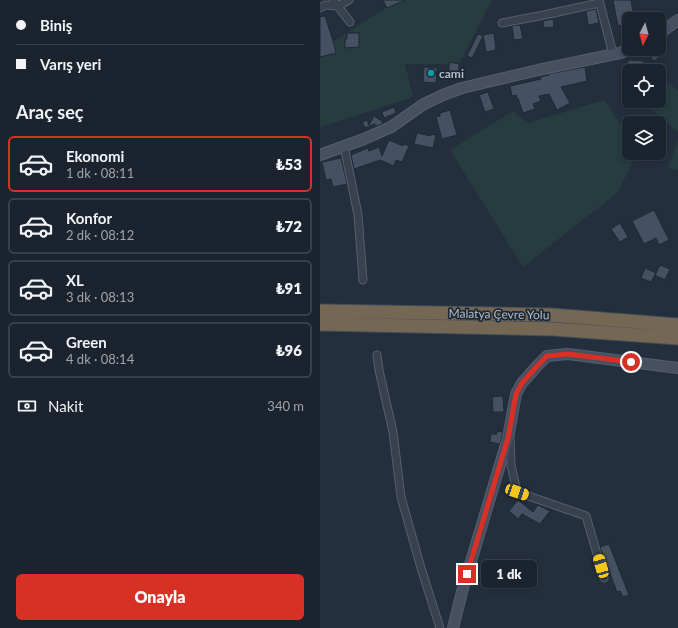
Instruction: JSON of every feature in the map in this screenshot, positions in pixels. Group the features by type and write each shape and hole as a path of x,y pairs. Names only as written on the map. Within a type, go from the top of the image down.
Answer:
{"highway":[{"name":"Malatya Çevre Yolu","path":"320,311 551,315 678,325"},
{"name":"Malatya Çevre Yolu","path":"320,324 553,328 678,338"}],"street":[{"path":"320,8 325,5 349,0"},
{"path":"502,23 544,15 599,1 613,54"},
{"path":"336,3 350,22"},
{"path":"666,29 678,20"},
{"path":"320,155 391,127 424,104 462,88 622,52"},
{"path":"344,146 358,214 363,280"},
{"path":"452,628 496,481 509,430 516,394 522,383 547,356 568,354 678,368"},
{"path":"377,355 393,432 401,497 440,628"},
{"path":"509,430 511,465 517,492 586,516 604,578"}],"green space":[{"path":"398,0 492,0 459,64 405,64 413,97 321,127 320,129 320,50"},
{"path":"666,82 678,90 678,132 666,122 666,116 659,116 649,108 666,108"},
{"path":"604,100 622,126 622,160 634,160 617,193 523,267 450,150 513,111 528,123"},
{"path":"678,139 678,170 668,168"}],"building":[{"path":"383,0 405,0 387,8"},
{"path":"613,0 631,0 633,12 622,12 622,25 618,26"},
{"path":"596,9 599,23 588,25 586,11"},
{"path":"325,16 336,53 320,57 320,17"},
{"path":"553,19 554,27 544,28 543,21"},
{"path":"520,25 523,39 514,40 512,26"},
{"path":"347,33 359,33 359,47 345,48"},
{"path":"494,33 496,50 486,52 483,35"},
{"path":"478,34 483,36 472,58 467,56"},
{"path":"650,56 661,56 654,61"},
{"path":"628,60 644,61 644,64 628,64"},
{"path":"449,62 459,64 459,72 449,72"},
{"name":"cami","path":"424,67 437,68 436,83 423,82"},
{"path":"585,67 587,81 561,87 570,103 557,110 549,94 539,96 541,101 533,104 535,109 523,113 518,98 517,99 516,95 512,96 510,86 541,79 540,77 549,74"},
{"path":"488,92 494,109 485,112 479,95"},
{"path":"394,107 396,113 384,118 382,112"},
{"path":"450,110 457,135 442,139 436,117 440,116 440,113"},
{"path":"374,116 383,122 382,124 377,126 374,124 365,128 362,122 367,120 369,125"},
{"path":"417,133 431,136 431,134 436,135 433,148 414,144"},
{"path":"389,140 403,146 404,144 409,146 402,162 396,160 394,166 380,160 354,169 351,155 368,148 369,151 379,147 382,156"},
{"path":"341,158 347,184 333,187 331,179 326,180 322,162"},
{"path":"654,210 669,240 659,245 656,238 644,244 632,221"},
{"path":"620,223 628,237 620,242 611,229"},
{"path":"660,265 670,269 665,280 655,275"},
{"path":"645,268 656,273 651,282 641,278"},
{"path":"503,396 504,412 493,412 492,397"},
{"path":"497,431 503,432 500,444 490,442 491,434 497,434"},
{"path":"518,500 533,512 538,505 550,511 540,524 522,514 518,519 509,511"},
{"path":"609,544 629,595 623,597 620,591 617,592 600,547"}],"place":[{"name":"cami","path":"431,73"}],"route":[{"path":"467,574 508,438 516,394 522,383 547,356 568,354 631,362"}]}
